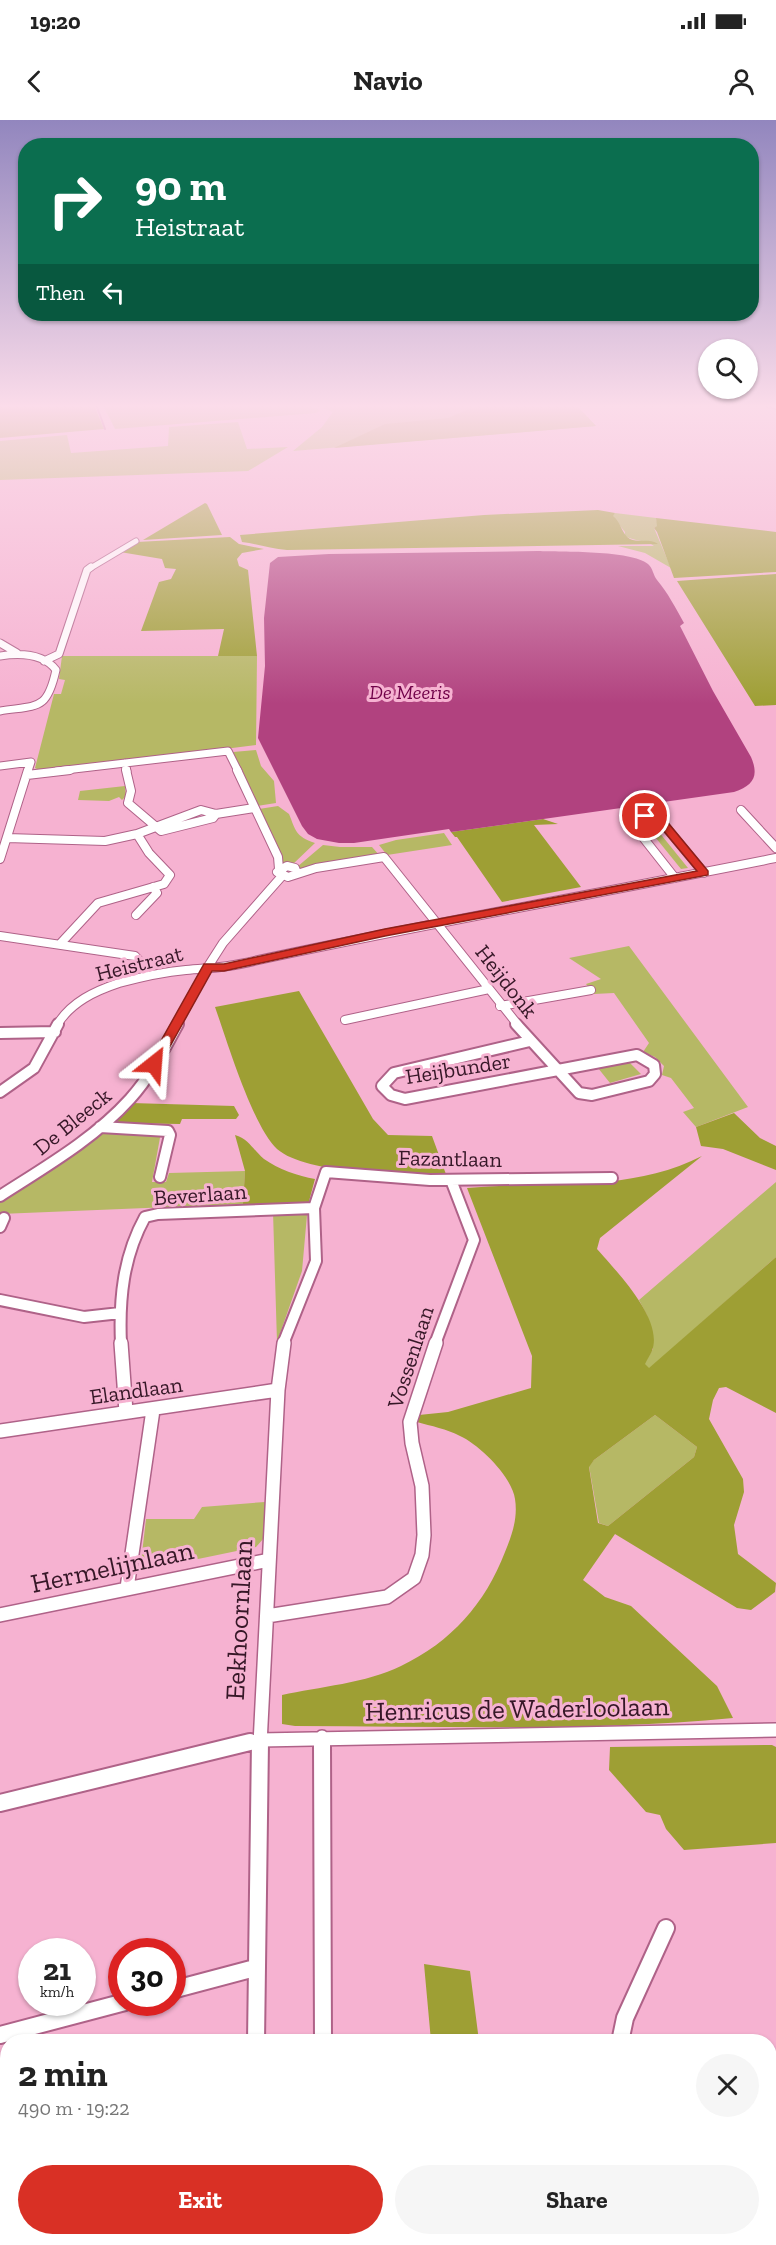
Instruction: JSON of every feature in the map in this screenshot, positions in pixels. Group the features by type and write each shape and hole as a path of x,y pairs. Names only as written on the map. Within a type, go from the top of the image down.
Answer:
{"street":[{"path":"44,661 59,654 87,570 136,541"},
{"path":"0,643 17,653 53,665 56,670 50,694 46,699 39,703 0,711"},
{"path":"0,656 17,653"},
{"path":"27,775 228,751 278,857 280,873"},
{"path":"0,766 31,762 0,859"},
{"path":"125,763 131,791 128,803 161,831 213,818 216,813 254,808"},
{"path":"741,810 776,848"},
{"path":"675,878 634,826 634,821 638,818 650,816 660,820 704,873"},
{"path":"7,838 105,841 137,834 157,826"},
{"path":"60,944 98,903 164,884 170,875 149,854 137,834"},
{"name":"Heijdonk","path":"280,873 288,877 297,873 384,857 438,923 500,1006 557,1071"},
{"name":"Heistraat","path":"0,1092 5,1085 33,1069 66,1012 84,997 145,976 208,967 224,968 385,932 776,858"},
{"name":"De Bleeck","path":"0,1196 53,1164 100,1127 131,1097 149,1074 208,967 242,917 280,873"},
{"path":"136,915 157,893 153,887"},
{"path":"0,936 135,956 145,967 145,976"},
{"path":"345,1020 489,989"},
{"path":"500,1006 591,990"},
{"path":"0,1033 55,1032"},
{"name":"Heijbunder","path":"530,1041 394,1073 382,1086 391,1095 405,1099 557,1071"},
{"path":"637,1055 654,1065 656,1074 649,1081 592,1095 579,1093 557,1071 637,1055"},
{"path":"100,1127 168,1131 170,1135 160,1178"},
{"name":"Fazantlaan","path":"314,1209 326,1172 451,1180 612,1178"},
{"name":"Vossenlaan","path":"267,1616 387,1597 414,1578 422,1556 424,1535 422,1486 412,1443 410,1422 422,1380 474,1240 451,1180"},
{"name":"Beverlaan","path":"126,1412 120,1313 124,1273 138,1228 145,1217 158,1214 270,1208 314,1209"},
{"name":"Eekhoornlaan","path":"256,2034 255,1968 260,1740 278,1390 285,1339 315,1261 314,1209"},
{"path":"0,1300 84,1317 120,1313"},
{"name":"Elandlaan","path":"0,1431 278,1390"},
{"path":"127,1588 153,1410"},
{"name":"Hermelijnlaan","path":"0,1615 269,1560"},
{"name":"Henricus de Waderloolaan","path":"0,1803 260,1740 776,1730"},
{"path":"322,1737 323,2034"},
{"path":"622,2034 625,2018 666,1928"},
{"path":"186,1986 255,1968"},
{"path":"7,2034 108,2007"}],"green space":[{"path":"615,513 656,518 658,526 654,528 671,568 645,553 618,546 654,546 625,536 625,532 612,516"},
{"path":"62,656 257,656 256,745 43,772 35,768 54,694 61,694 65,680 59,679"},
{"path":"256,750 261,766 274,781 276,803 257,806 233,752"},
{"path":"125,786 126,796 122,800 119,797 109,801 78,800 80,791"},
{"path":"278,806 289,814 300,835 315,843 292,865 281,866 259,809"},
{"path":"650,821 688,868 681,869 643,822"},
{"path":"444,833 452,845 387,855 379,845 396,840"},
{"path":"323,845 372,847 380,856 301,871 297,867"},
{"path":"629,946 748,1107 696,1127 683,1112 694,1108 671,1078 662,1075 664,1066 655,1057 643,1052 649,1043 614,993 594,994 586,984 601,979 569,958"},
{"path":"629,1062 641,1074 610,1083 598,1068"},
{"path":"161,1132 152,1182 166,1182 169,1173 245,1171 243,1204 0,1214 0,1202 77,1151 98,1133"},
{"path":"776,1182 776,1257 649,1369 644,1364 653,1349 647,1315 639,1300"},
{"path":"273,1212 307,1215 302,1271 277,1342"},
{"path":"655,1415 697,1447 694,1457 608,1526 599,1523 589,1466"},
{"path":"265,1502 264,1538 256,1547 140,1571 146,1519 194,1519 202,1507"}],"shaded area":[{"path":"200,506 208,506 222,535 143,540"},
{"path":"598,510 615,513 613,516 630,539 652,541 658,544 287,550 242,542 240,535 484,515"},
{"path":"656,518 776,532 776,572 674,578 654,528 657,526"},
{"path":"230,537 239,544 264,549 242,553 237,559 239,566 248,570 257,656 218,656 224,629 141,631 159,582 171,579 176,569 165,568 162,559 120,552 137,542"},
{"path":"776,574 776,705 755,706 677,581"},
{"path":"543,819 558,824 534,825 581,887 502,902 457,837 451,832"},
{"path":"299,991 373,1119 388,1135 432,1136 447,1177 358,1172 310,1164 291,1158 277,1149 268,1138 241,1082 215,1007"},
{"path":"131,1103 234,1106 239,1115 236,1119 182,1119 180,1124 111,1123"},
{"path":"734,1113 760,1138 776,1146 776,1170 723,1149 701,1146 696,1127"},
{"path":"235,1135 244,1139 264,1159 275,1166 315,1179 308,1205 243,1204 245,1171"},
{"path":"702,1156 600,1238 597,1249 645,1310 654,1338 652,1351 645,1364 649,1368 776,1257 776,1413 726,1387 719,1388 713,1400 709,1419 743,1479 744,1492 734,1525 738,1554 776,1583 775,1592 751,1610 737,1608 615,1534 583,1580 605,1597 631,1606 717,1686 733,1718 569,1727 295,1726 282,1724 282,1695 342,1684 388,1672 419,1656 451,1633 476,1605 487,1588 497,1571 510,1539 516,1506 513,1490 502,1472 468,1440 450,1431 417,1422 419,1415 448,1412 531,1388 532,1356 467,1188 617,1181 674,1168","holes":["655,1415 697,1447 694,1457 608,1526 598,1523 589,1467 594,1460"]},
{"path":"772,1745 776,1747 776,1843 684,1850 666,1829 660,1815 646,1812 609,1770 610,1747"},
{"path":"424,1964 470,1971 478,2034 430,2034"}],"water":[{"name":"De Meeris","path":"538,551 627,556 639,559 650,566 684,623 680,626 713,691 751,757 755,770 750,783 734,792 451,832 449,829 354,843 317,839 308,834 258,738 265,666 264,618 270,563 278,557 329,554"}],"route":[{"path":"154,1064 208,967 224,968 385,932 704,873 660,820 645,816"}]}
